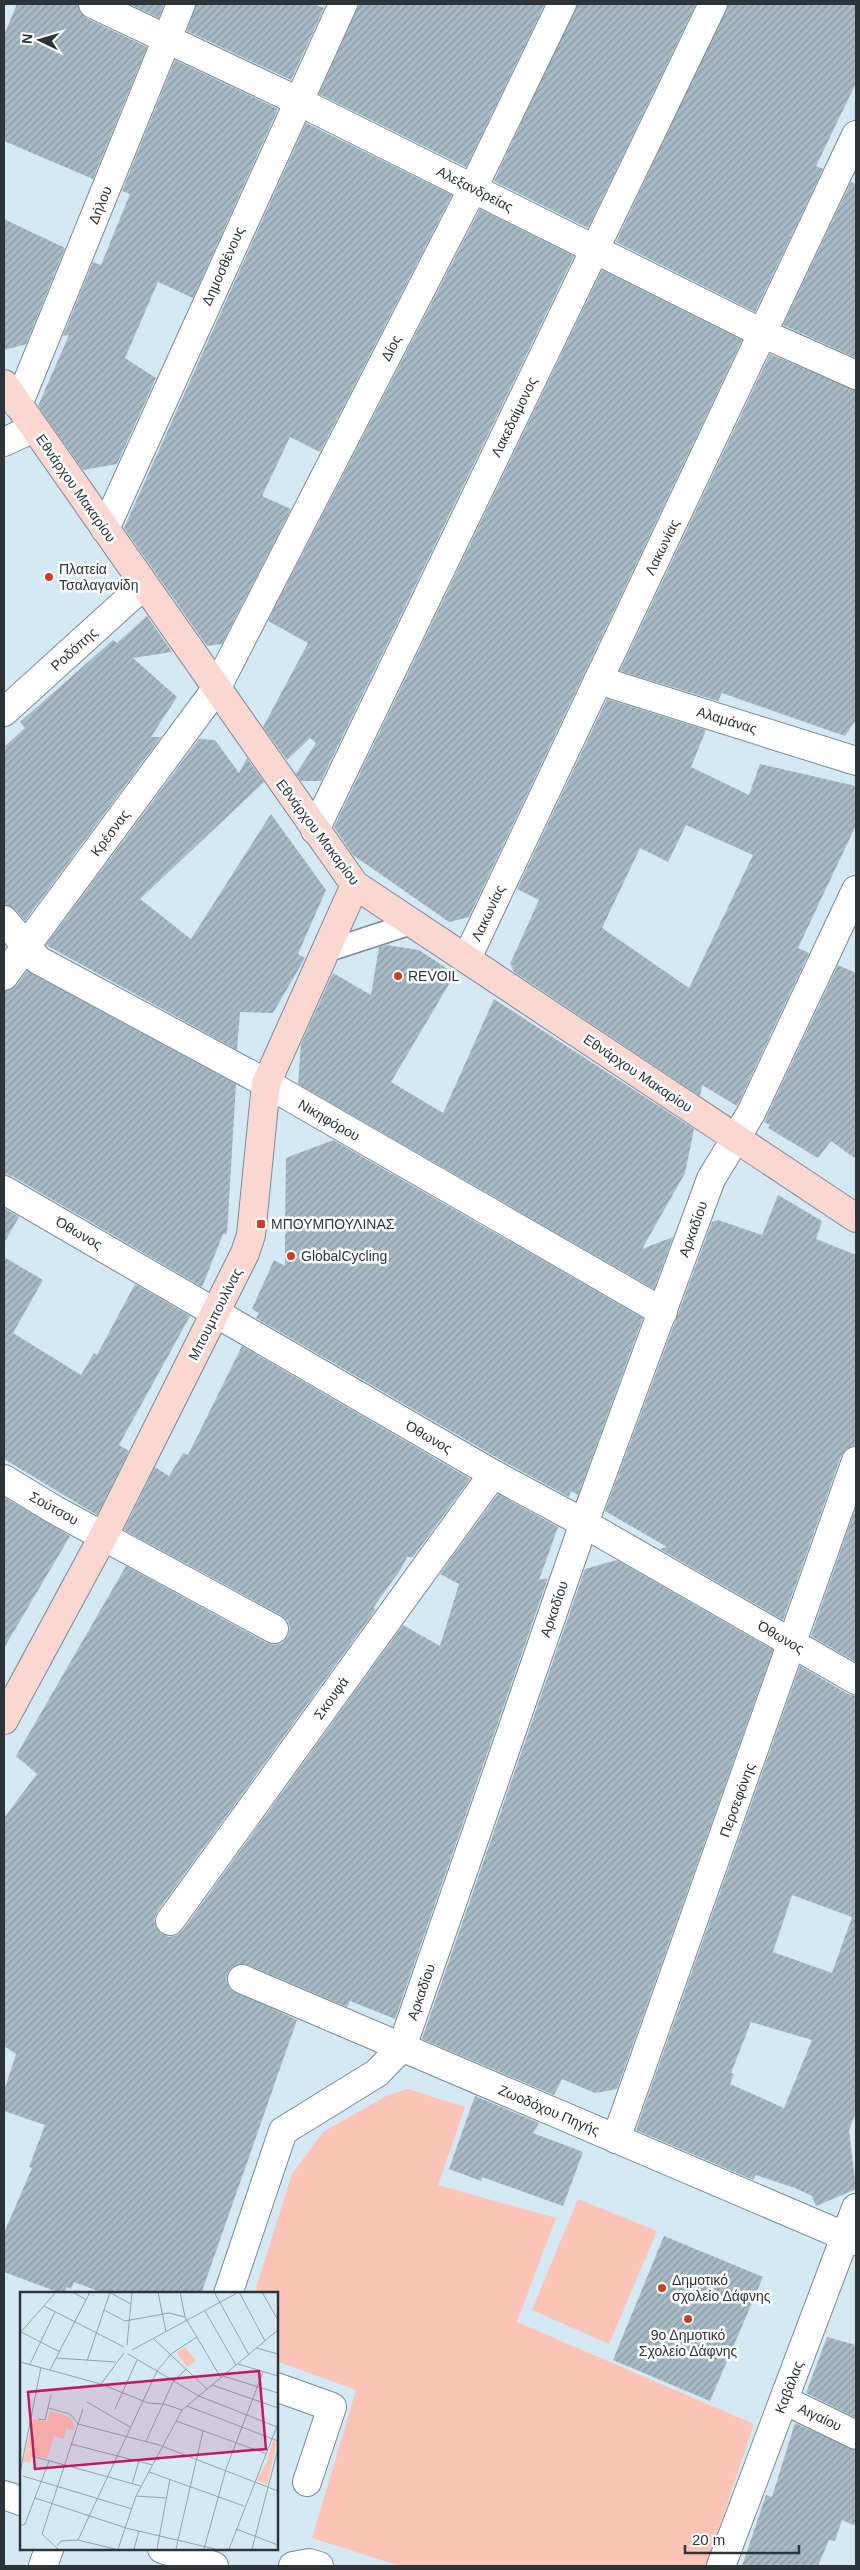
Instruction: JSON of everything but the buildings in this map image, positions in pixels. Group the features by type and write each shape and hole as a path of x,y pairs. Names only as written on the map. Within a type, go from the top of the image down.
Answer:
{"street":[{"name":"Αλεξανδρείας","path":"93,4 298,101 764,334 856,375"},
{"name":"Δήλου","path":"11,395 167,40 181,4"},
{"name":"Δημοσθένους","path":"105,529 343,4"},
{"name":"Δίος","path":"216,689 473,188 562,4"},
{"name":"Λακεδαίμονος","path":"315,830 713,4"},
{"name":"Λακωνίας","path":"467,958 764,334 856,135"},
{"name":"Εθνάρχου Μακαρίου","path":"11,395 355,885 856,1218"},
{"path":"4,442 34,428"},
{"name":"Ροδόπης","path":"4,712 144,585"},
{"name":"Αλαμάνας","path":"598,680 856,761"},
{"name":"Κρέσνας","path":"4,976 216,689"},
{"name":"Μπουμπουλίνας","path":"4,1720 104,1535 239,1267 251,1235 266,1084 355,885"},
{"name":"Αρκαδίου","path":"229,2292 284,2131 377,2073 402,2047 584,1524 711,1179 751,1113 856,890"},
{"name":"Νικηφόρου","path":"4,920 38,960 266,1084 663,1312"},
{"name":"Όθωνος","path":"4,1190 493,1474 856,1680"},
{"name":"Περσεφόνης","path":"616,2139 793,1644 856,1461"},
{"name":"Σκουφά","path":"170,1922 493,1474"},
{"name":"Σούτσου","path":"4,1479 274,1629"},
{"name":"Ζωοδόχου Πηγής","path":"242,1978 851,2239"},
{"name":"Καβάλας","path":"721,2566 784,2400 851,2239 856,2208"},
{"path":"278,2388 332,2407 307,2482"},
{"name":"Αιγαίου","path":"784,2400 856,2435"},
{"path":"4,2495 20,2501"},
{"path":"43,2566 49,2550"},
{"path":"165,2550 214,2566"},
{"path":"293,2566 309,2563 319,2566"}],"lane":[{"path":"324,952 413,923"}],"shaded area":[{"path":"408,2089 465,2107 438,2185 556,2218 517,2322 754,2424 706,2566 400,2566 312,2538 356,2390 278,2362 278,2292 255,2292 292,2174 323,2132 388,2095"},
{"path":"578,2199 657,2231 609,2344 532,2310"}],"place":[{"name":"Πλατεία Τσαλαγανίδη","path":"49,577"},
{"name":"REVOIL","path":"398,976"},
{"name":"ΜΠΟΥΜΠΟΥΛΙΝΑΣ","path":"261,1224"},
{"name":"GlobalCycling","path":"291,1256"},
{"name":"Δημοτικό σχολείο Δάφνης","path":"662,2288"},
{"name":"9ο Δημοτικό Σχολείο Δάφνης","path":"688,2319"}]}
